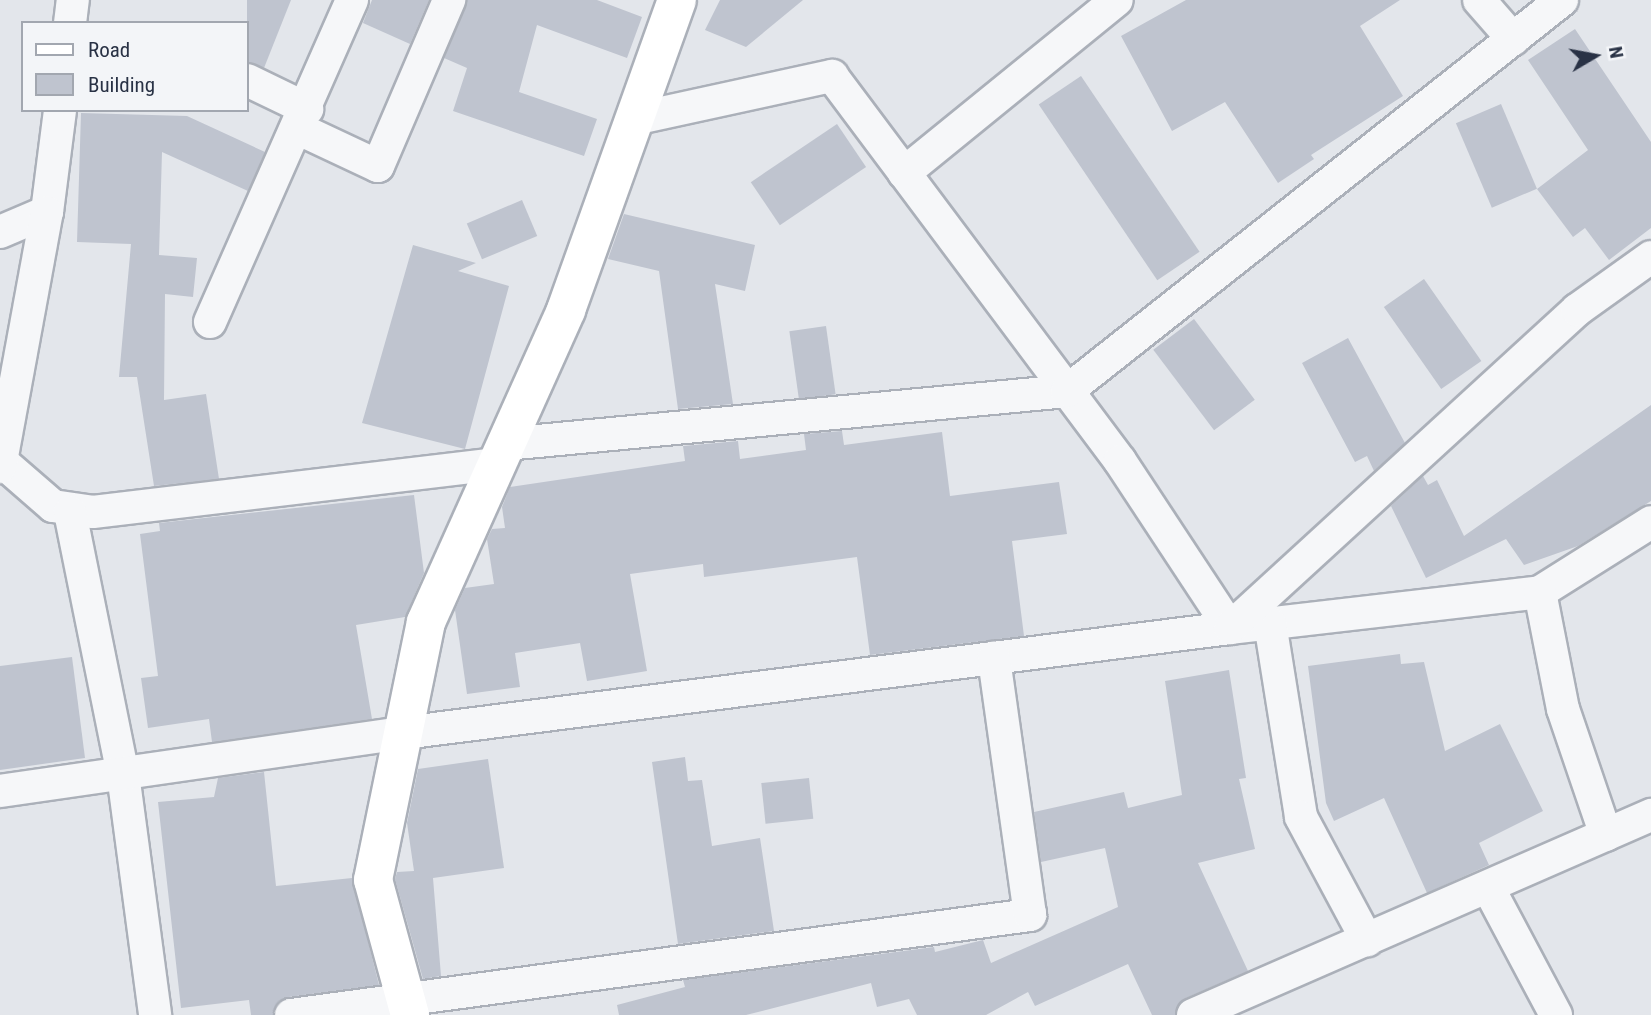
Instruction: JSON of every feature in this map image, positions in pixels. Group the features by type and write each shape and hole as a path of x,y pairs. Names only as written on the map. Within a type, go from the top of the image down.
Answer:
{"street":[{"path":"70,21 73,0"},
{"path":"210,322 303,119 352,0"},
{"path":"248,81 378,166 449,0"},
{"path":"904,173 1117,0"},
{"path":"1479,0 1513,38"},
{"path":"60,112 47,212 1,464 35,495 70,512 502,454 1067,391 1562,0"},
{"path":"407,1007 373,880 426,622 566,310 634,119 672,2"},
{"path":"634,119 832,76 1067,391 1230,628"},
{"path":"0,232 47,212"},
{"path":"1230,628 1577,310 1651,257"},
{"path":"70,512 123,774 155,1015"},
{"path":"0,791 403,733 1270,623 1539,592 1651,523"},
{"path":"1539,592 1563,709 1605,835"},
{"path":"1270,623 1301,817 1367,940"},
{"path":"290,1015 407,1007 1030,915 994,658"},
{"path":"1204,1013 1651,815"},
{"path":"1488,887 1556,1015"}],"building":[{"path":"247,0 291,0 264,68 248,62"},
{"path":"372,0 429,0 410,44 363,23"},
{"path":"467,0 597,0 642,17 627,58 537,25 519,92 597,119 584,156 453,111 467,68 444,58"},
{"path":"720,0 803,0 746,47 705,30"},
{"path":"1186,0 1400,0 1360,26 1403,96 1311,155 1314,159 1278,183 1225,102 1172,131 1121,36"},
{"path":"1575,29 1651,142 1651,228 1609,260 1585,228 1573,237 1537,189 1588,150 1528,60"},
{"path":"1081,76 1200,252 1157,280 1039,105"},
{"path":"1501,104 1537,189 1492,208 1456,123"},
{"path":"81,113 187,116 265,152 248,191 162,152 159,255 197,258 193,297 165,294 164,400 206,394 219,479 154,486 137,377 119,377 131,244 77,242"},
{"path":"837,124 866,167 780,225 751,182"},
{"path":"522,200 537,236 482,259 467,223"},
{"path":"624,214 755,245 745,291 715,284 733,404 678,409 659,271 608,259"},
{"path":"413,245 476,263 458,271 509,286 465,449 362,423"},
{"path":"1424,279 1481,361 1441,389 1384,307"},
{"path":"1194,319 1255,400 1214,430 1153,350"},
{"path":"826,326 836,394 799,399 789,331"},
{"path":"1348,338 1405,443 1374,471 1367,456 1355,462 1302,363"},
{"path":"1651,405 1651,501 1578,546 1524,565 1506,539 1426,578 1391,506 1423,476 1428,485 1437,480 1464,536"},
{"path":"842,431 844,445 942,432 950,496 1059,482 1067,534 1012,541 1024,636 870,655 857,557 704,577 703,564 630,574 647,671 587,681 580,643 515,653 520,687 467,694 455,610 465,588 494,584 487,539 492,529 505,528 502,507 510,487 685,461 683,446 738,441 740,459 806,450 804,434"},
{"path":"414,495 424,573 405,617 356,625 372,719 212,742 209,719 148,728 141,678 158,676 140,534 160,531 159,523"},
{"path":"1400,654 1401,664 1424,662 1445,751 1500,724 1543,811 1479,843 1489,865 1427,893 1384,798 1334,821 1326,803 1308,666"},
{"path":"72,657 85,758 0,770 0,666"},
{"path":"1229,670 1246,778 1239,779 1255,849 1198,863 1248,971 1186,998 1175,1015 1152,1015 1128,964 1035,1006 1028,992 986,1015 917,1015 909,999 877,1007 871,983 746,1015 619,1015 617,1005 685,987 683,980 934,947 935,952 983,940 991,963 1118,907 1105,848 1041,862 1034,812 1124,792 1128,808 1182,795 1165,681"},
{"path":"685,757 688,781 702,780 712,846 760,838 774,931 678,944 652,762"},
{"path":"488,759 504,868 433,878 441,976 423,979 395,879 397,872 414,871 407,823 418,769"},
{"path":"264,772 276,886 352,878 379,985 289,997 279,1001 273,1015 251,1015 249,1000 181,1008 158,802 214,797 218,778"},
{"path":"809,778 813,819 766,824 761,783"}]}
